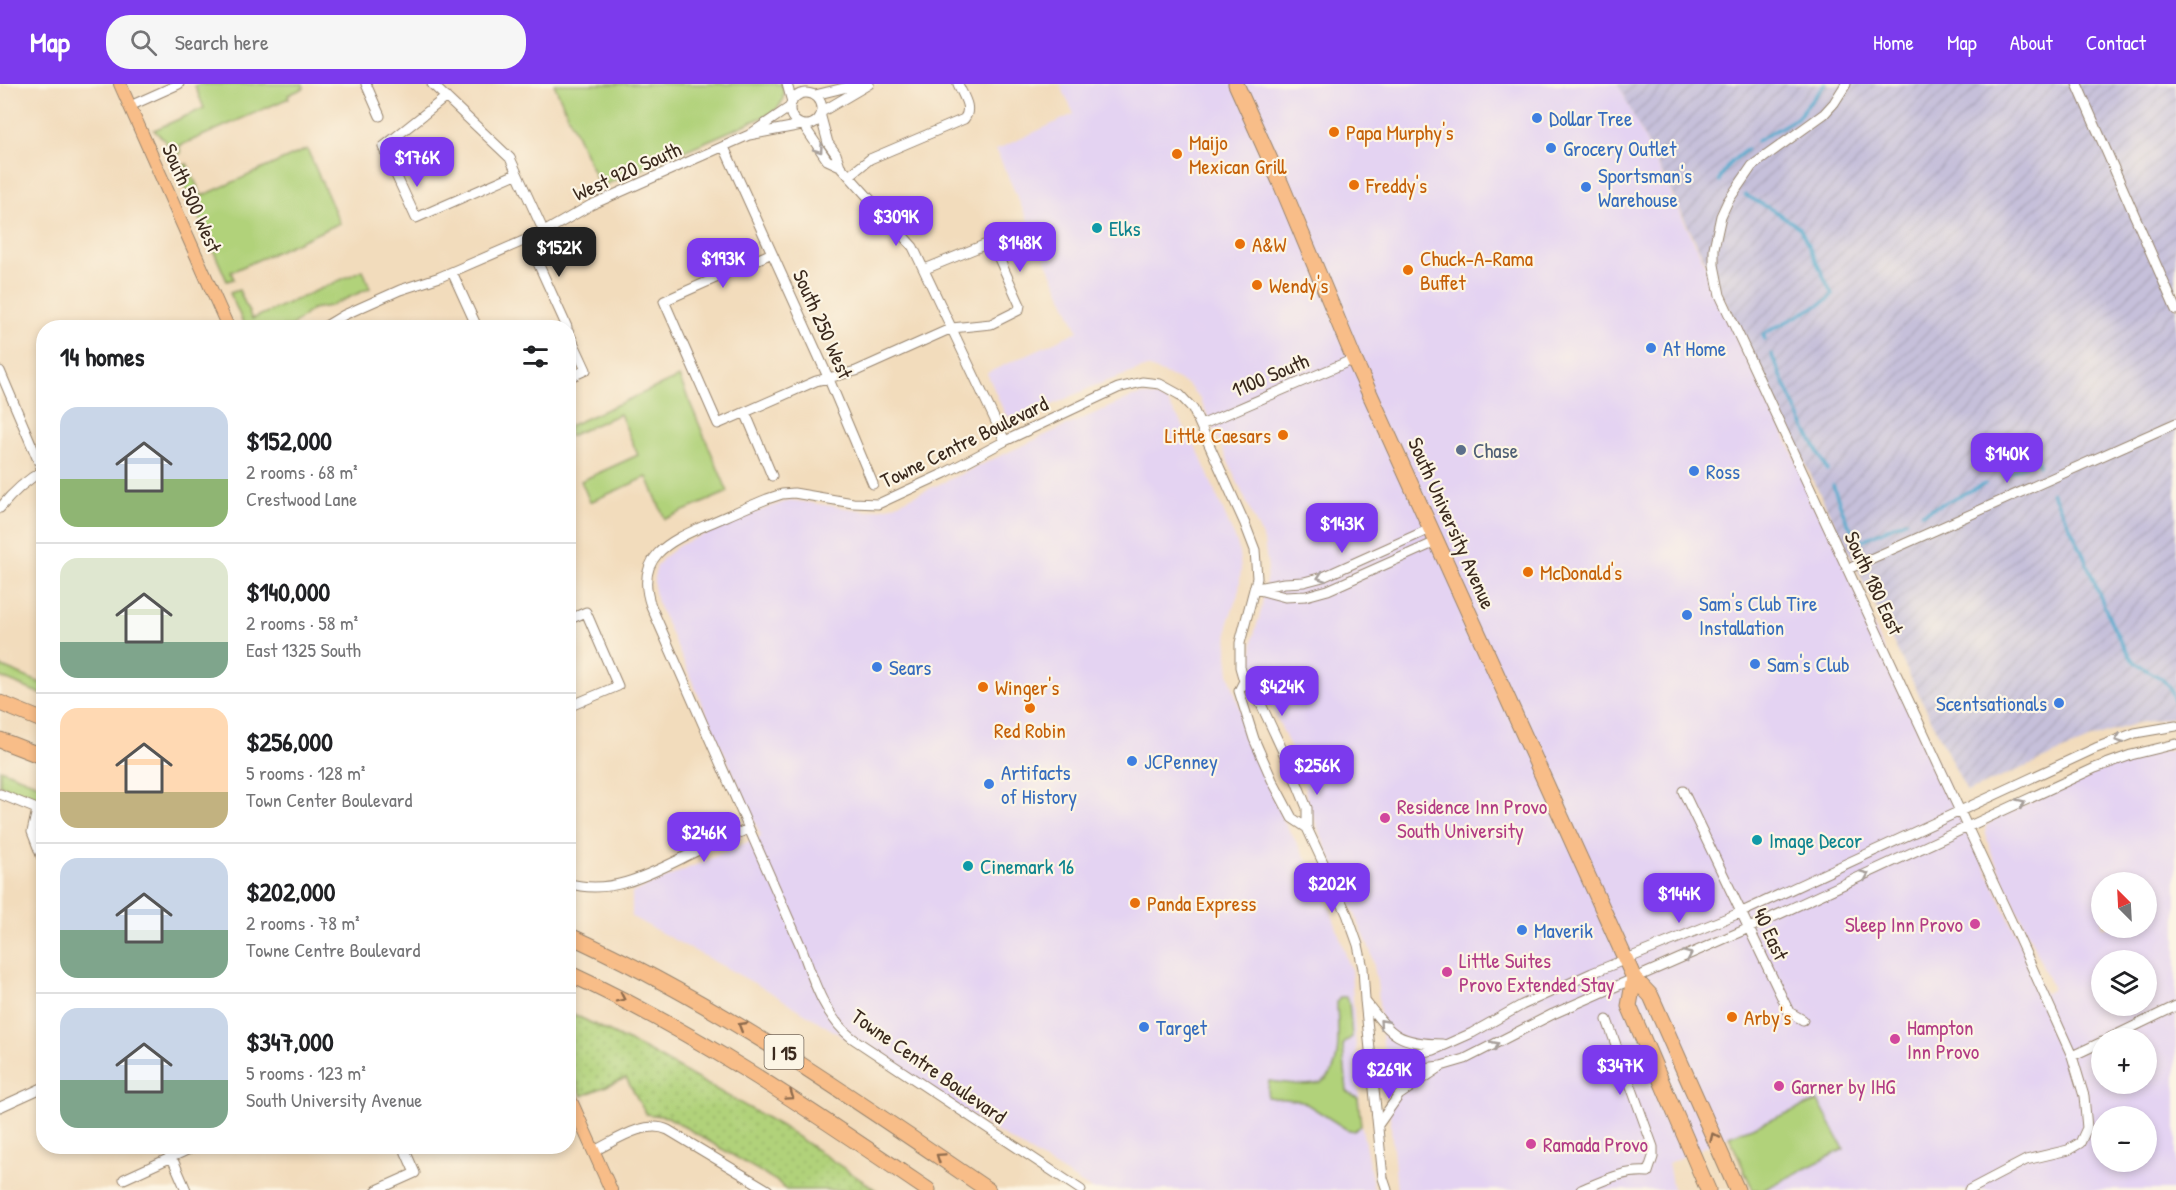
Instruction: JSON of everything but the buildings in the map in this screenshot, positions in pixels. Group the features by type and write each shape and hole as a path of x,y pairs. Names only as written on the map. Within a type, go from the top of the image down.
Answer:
{"highway":[{"name":"South University Avenue","path":"1236,84 1281,184 1354,359 1634,978 1651,996 1737,1190"},
{"path":"0,703 36,718"},
{"path":"0,740 36,755"},
{"name":"I 15","path":"576,939 664,982 762,1038 988,1190"},
{"name":"I 15","path":"576,977 705,1043 777,1088 928,1190"},
{"path":"1634,978 1629,1006 1708,1190"},
{"path":"1681,1130 1697,1190"}],"main road":[{"name":"South 500 West","path":"120,84 225,320"},
{"path":"576,1112 611,1190"}],"street":[{"path":"130,106 179,84"},
{"path":"366,84 380,116"},
{"path":"432,84 510,158 544,232"},
{"path":"787,84 791,117 803,126 827,160 840,166 914,247 1005,441"},
{"path":"803,84 822,104 828,143 836,154 840,166"},
{"path":"791,104 799,95 860,84"},
{"path":"803,126 817,122 822,114 869,84"},
{"path":"849,176 870,159 964,119 969,108 958,84"},
{"name":"South 180 East","path":"1846,84 1824,114 1752,166 1728,201 1716,233 1714,265 1720,294 2072,1056 2086,1109 2087,1128 2080,1143 2068,1150 2026,1160 1970,1190"},
{"path":"2077,84 2176,310"},
{"path":"446,97 384,147 416,218 516,174"},
{"name":"West 920 South","path":"336,320 400,290 452,272 544,232 591,206 724,147 749,135 791,104"},
{"name":"West 920 South","path":"749,135 803,126"},
{"name":"South 250 West","path":"724,147 828,377 873,484"},
{"path":"527,239 564,320"},
{"path":"772,253 664,301 718,424 828,377 856,370 952,328 991,324 1019,310 1020,305 993,245 990,244 925,269"},
{"path":"452,272 474,320"},
{"path":"576,347 586,370 576,374"},
{"name":"1100 South","path":"1201,425 1354,359"},
{"path":"0,371 36,456"},
{"name":"Towne Centre Boulevard","path":"1081,1190 852,1038 836,1024 823,1000 651,606 646,580 655,557 666,545 678,537 775,496 794,493 878,504 1118,388 1142,382 1160,384 1180,395 1190,404 1252,542 1257,562 1257,578 1240,643 1240,667 1244,681 1239,691 1258,748 1292,818 1307,828 1355,935 1363,968 1365,1000 1376,1064 1378,1125 1387,1190"},
{"path":"745,412 772,476"},
{"path":"1848,569 2176,423"},
{"path":"0,508 12,493 36,475"},
{"path":"1255,589 1284,583 1304,582 1435,535"},
{"path":"1255,589 1285,597 1306,596 1328,590 1435,535"},
{"path":"576,616 586,612 618,686 576,704"},
{"path":"1244,681 1259,700 1292,771 1307,808 1307,828"},
{"path":"1376,1064 1394,1057 1434,1050 1594,972 1742,912 2096,748 2135,733 2176,726"},
{"path":"1376,1064 1397,1071 1441,1066 1485,1050 1553,1014 1749,928 2095,768 2131,755 2176,744"},
{"name":"40 East","path":"1683,791 1789,1012 1803,1020"},
{"path":"0,794 36,809"},
{"path":"36,821 32,831 36,842"},
{"path":"576,886 606,887 624,883 650,874 748,829"},
{"path":"1365,1000 1395,1035 1407,1042 1447,1044"},
{"path":"2131,1028 2176,1006"},
{"path":"1581,1190 1629,1172 1648,1172 1653,1157 1653,1147 1607,1020"},
{"path":"2072,1056 2091,1047"},
{"path":"1378,1125 1399,1095 1441,1066"},
{"path":"0,1107 36,1091"},
{"path":"594,1151 656,1126 668,1130 768,1190"},
{"path":"171,1154 186,1190"},
{"path":"124,1179 179,1154"},
{"path":"377,1190 415,1173 407,1154"}],"shaded area":[{"path":"1060,84 1618,84 1720,295 2044,994 2053,989 1990,850 1986,826 1995,819 2125,759 2156,751 2176,750 2176,1190 1752,1190 1729,1136 1668,1163 1673,1190 1397,1190 1377,981 1371,952 1311,812 1300,769 1252,662 1253,638 1261,611 1268,568 1264,541 1200,399 1188,385 1170,376 1147,367 1094,386 1017,421 1005,414 987,373 1078,331 996,150 1074,114"},
{"path":"1618,84 2176,84 2176,717 2137,723 2100,735 1967,792"},
{"path":"1142,395 1157,397 1167,402 1184,427 1198,451 1238,546 1241,569 1239,591 1228,622 1229,675 1256,756 1283,820 1310,865 1331,911 1351,970 1361,1123 1374,1190 1092,1190 767,990 632,917 632,893 761,836 657,602 654,577 657,566 665,556 680,545 751,514 790,500 867,511 892,506 1052,432 1132,397"}],"green space":[{"path":"199,84 303,84 304,88 288,95 289,98 179,146 181,153 173,157 165,141 154,130 204,108 195,86"},
{"path":"554,84 782,84 784,94 778,108 770,114 600,187"},
{"path":"307,149 340,223 231,272 234,279 227,281 177,168 187,164 202,196"},
{"path":"363,270 370,288 330,306 312,309 299,320 242,320 230,293 239,290 252,319"},
{"path":"679,377 728,492 665,519 647,477 590,502 581,481 638,455 620,414 576,433 576,423"},
{"path":"0,666 36,681 36,692 0,677"},
{"path":"0,769 36,783 36,800 0,785"},
{"path":"1340,997 1346,997 1349,1002 1352,1037 1344,1043 1343,1047 1347,1091 1358,1098 1361,1126 1354,1131 1346,1129 1302,1101 1267,1097 1269,1081 1310,1085 1325,1080 1332,1072 1338,1050 1337,1002"},
{"path":"576,1015 648,1051 781,1126 876,1190 786,1190 778,1182 668,1117 646,1114 626,1078 582,1096 576,1082"},
{"path":"1818,1101 1844,1149 1763,1190 1753,1190 1729,1136"}],"waterway":[{"path":"1757,141 1797,118 1825,84"},
{"path":"1720,181 1729,164 1747,149"},
{"path":"1745,195 1800,228 1832,294 1828,300 1763,334 1765,340"},
{"path":"1771,354 1827,470"},
{"path":"2004,476 2037,460 2039,465"},
{"path":"1922,513 1985,484"},
{"path":"1833,485 1848,524 1863,540 1907,520"},
{"path":"2052,492 2079,546 2121,643 2134,662 2167,684 2176,706"}],"place":[{"name":"Dollar Tree","path":"1537,118"},
{"name":"Papa Murphy's","path":"1334,132"},
{"name":"Grocery Outlet","path":"1551,148"},
{"name":"Maijo Mexican Grill","path":"1177,154"},
{"name":"Freddy's","path":"1354,185"},
{"name":"Sportsman's Warehouse","path":"1586,187"},
{"name":"Elks","path":"1097,228"},
{"name":"A&W","path":"1240,244"},
{"name":"Chuck-A-Rama Buffet","path":"1408,270"},
{"name":"Wendy's","path":"1257,285"},
{"name":"At Home","path":"1651,348"},
{"name":"Little Caesars","path":"1283,435"},
{"name":"Chase","path":"1461,450"},
{"name":"Ross","path":"1694,471"},
{"name":"McDonald's","path":"1528,572"},
{"name":"Sam's Club Tire Installation","path":"1687,615"},
{"name":"Sam's Club","path":"1755,664"},
{"name":"Sears","path":"877,667"},
{"name":"Winger's","path":"983,687"},
{"name":"Scentsationals","path":"2059,703"},
{"name":"Red Robin","path":"1030,708"},
{"name":"JCPenney","path":"1132,761"},
{"name":"Artifacts of History","path":"989,784"},
{"name":"Residence Inn Provo South University","path":"1385,818"},
{"name":"Image Decor","path":"1757,840"},
{"name":"Cinemark 16","path":"968,866"},
{"name":"Panda Express","path":"1135,903"},
{"name":"Sleep Inn Provo","path":"1975,924"},
{"name":"Maverik","path":"1522,930"},
{"name":"Little Suites Provo Extended Stay","path":"1447,972"},
{"name":"Arby's","path":"1732,1017"},
{"name":"Target","path":"1144,1027"},
{"name":"Hampton Inn Provo","path":"1895,1039"},
{"name":"Garner by IHG","path":"1779,1086"},
{"name":"Ramada Provo","path":"1531,1144"}]}
